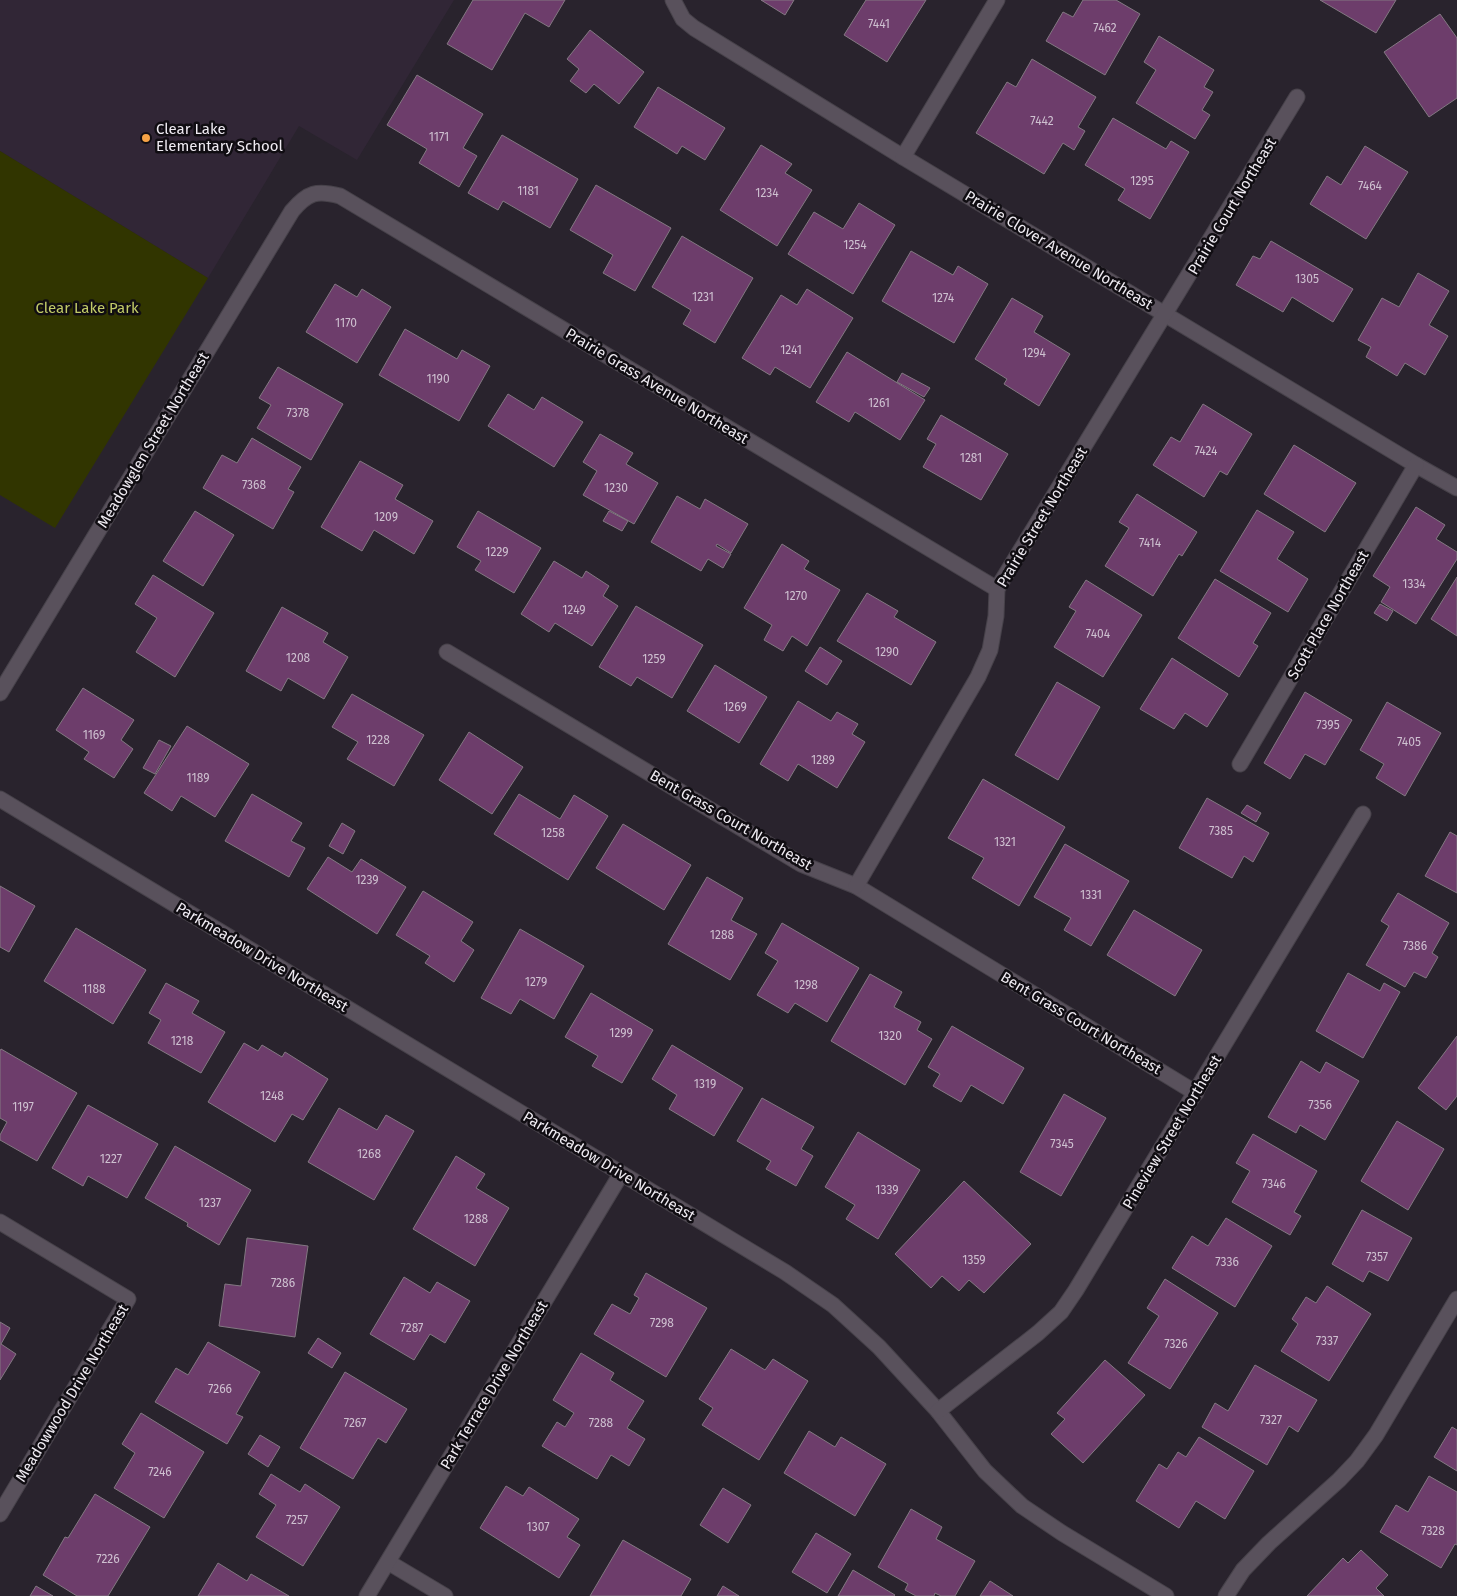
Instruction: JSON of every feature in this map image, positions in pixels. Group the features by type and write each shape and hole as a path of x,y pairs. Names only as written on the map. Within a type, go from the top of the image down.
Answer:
{"street":[{"name":"Prairie Clover Avenue Northeast","path":"673,0 683,18 694,28 903,157 1457,488"},
{"path":"903,157 997,0"},
{"name":"Prairie Court Northeast","path":"1166,314 1298,97"},
{"name":"Prairie Grass Avenue Northeast","path":"314,193 325,192 340,196 997,589"},
{"name":"Meadowglen Street Northeast","path":"0,693 292,211 302,199 314,193"},
{"name":"Prairie Street Northeast","path":"856,886 978,677 990,650 996,616 997,589 1166,314"},
{"name":"Scott Place Northeast","path":"1240,764 1416,465"},
{"name":"Bent Grass Court Northeast","path":"448,652 801,864 856,886 1196,1093"},
{"name":"Parkmeadow Drive Northeast","path":"0,799 786,1272 833,1305 879,1347 938,1411 984,1471 1022,1506 1062,1534 1166,1596"},
{"name":"Pineview Street Northeast","path":"938,1411 1038,1333 1061,1312 1196,1093 1363,814"},
{"name":"Park Terrace Drive Northeast","path":"367,1596 621,1174"},
{"name":"Meadowwood Drive Northeast","path":"0,1222 128,1298 0,1514"},
{"path":"1226,1596 1244,1570 1269,1543 1339,1480 1357,1461 1376,1435 1457,1299"},
{"path":"388,1562 445,1596"}],"shaded area":[{"name":"Clear Lake Elementary School","path":"0,0 454,0 357,160 299,126 208,278 0,151"}],"green space":[{"name":"Clear Lake Park","path":"0,151 208,278 55,528 0,495"}],"building":[{"path":"473,0 565,0 549,27 525,13 492,70 447,44"},
{"path":"761,0 794,0 785,15"},
{"path":"866,0 926,0 887,62 844,35"},
{"path":"1083,0 1116,0 1140,14 1105,75 1046,41 1063,12 1073,17"},
{"path":"1320,0 1396,0 1376,33"},
{"path":"1440,14 1457,38 1457,98 1429,117 1384,52"},
{"path":"590,30 644,72 619,104 594,84 586,93 570,81 579,69 567,59"},
{"path":"1159,36 1214,70 1204,87 1213,92 1202,110 1210,115 1195,139 1136,103 1156,70 1144,62"},
{"path":"1032,59 1096,97 1078,127 1085,131 1074,150 1063,143 1044,174 976,133 1007,82 1016,87"},
{"path":"417,75 483,114 463,148 477,156 459,187 419,163 427,149 387,125"},
{"path":"658,87 725,128 705,160 682,146 677,154 634,127"},
{"path":"1113,118 1166,149 1171,141 1189,152 1150,219 1118,200 1125,189 1085,165"},
{"path":"502,135 578,179 550,228 503,201 498,210 468,193"},
{"path":"761,145 792,164 785,173 812,190 777,246 720,210"},
{"path":"1365,146 1408,172 1366,239 1310,204 1327,176 1341,185"},
{"path":"596,185 671,228 635,291 603,273 613,255 570,230"},
{"path":"859,203 895,225 853,294 788,254 814,212 843,229"},
{"path":"682,236 753,278 715,343 683,324 691,310 652,287"},
{"path":"1271,241 1353,289 1333,322 1292,297 1283,312 1236,285 1253,256 1260,259"},
{"path":"911,251 953,275 958,266 988,284 954,343 882,301"},
{"path":"1418,273 1449,291 1429,325 1448,336 1425,375 1405,363 1397,376 1366,357 1371,347 1358,340 1382,298 1399,307"},
{"path":"335,284 357,297 362,289 391,307 357,363 306,332"},
{"path":"807,289 853,318 810,388 775,367 770,375 742,358 781,295 797,305"},
{"path":"1012,298 1043,316 1034,332 1070,354 1039,406 1004,384 1007,379 975,359"},
{"path":"405,329 457,359 462,350 490,366 459,421 379,375"},
{"path":"847,352 925,400 900,440 855,412 849,422 816,402"},
{"path":"278,367 343,404 311,460 257,428 271,405 259,398"},
{"path":"902,373 930,388 924,397 897,382"},
{"path":"508,394 534,410 542,397 583,422 554,467 488,426"},
{"path":"1203,404 1252,434 1227,475 1220,471 1204,497 1153,465 1171,437 1180,442"},
{"path":"941,415 1008,454 981,500 923,467 936,444 927,439"},
{"path":"600,434 633,453 626,464 658,483 634,524 583,495 597,471 583,462"},
{"path":"252,438 301,467 288,489 294,492 273,529 203,488 222,455 237,463"},
{"path":"1294,445 1356,483 1325,532 1264,494"},
{"path":"360,461 403,485 395,499 433,521 414,554 374,530 362,551 321,527"},
{"path":"1137,494 1197,532 1182,556 1179,554 1153,596 1105,566 1129,528 1119,522"},
{"path":"677,496 700,509 705,499 748,524 731,553 717,544 716,546 731,554 723,568 708,559 701,571 651,542"},
{"path":"1416,507 1445,525 1436,539 1457,552 1457,559 1416,624 1381,602 1390,587 1373,576"},
{"path":"1257,510 1294,532 1277,559 1308,579 1288,612 1220,571"},
{"path":"195,511 234,535 203,586 163,561"},
{"path":"478,511 541,548 514,593 475,570 481,561 457,547"},
{"path":"609,511 628,521 622,531 603,521"},
{"path":"782,544 809,561 804,569 840,590 807,646 792,636 783,651 764,640 772,625 744,608"},
{"path":"554,561 582,578 586,571 609,586 603,596 618,606 592,646 555,623 549,632 521,614"},
{"path":"153,575 214,613 175,677 136,652 157,618 135,604"},
{"path":"1457,577 1457,636 1431,619"},
{"path":"1215,579 1271,613 1253,643 1258,646 1239,677 1178,638"},
{"path":"1086,580 1142,615 1103,677 1054,647 1076,611 1069,607"},
{"path":"867,593 898,611 894,617 936,642 911,685 837,641"},
{"path":"1380,604 1393,611 1387,621 1374,613"},
{"path":"636,606 703,645 672,698 637,677 631,686 599,667"},
{"path":"282,607 328,633 323,642 348,657 324,699 288,678 281,691 246,671"},
{"path":"820,647 842,661 827,685 805,671"},
{"path":"1172,658 1228,694 1207,727 1185,713 1174,729 1140,709"},
{"path":"715,665 767,697 739,743 687,711"},
{"path":"1057,682 1100,707 1058,780 1015,755"},
{"path":"83,688 134,720 121,740 133,749 114,778 84,759 89,752 56,730"},
{"path":"1305,692 1352,720 1325,765 1305,754 1290,779 1264,763"},
{"path":"352,694 424,735 394,786 347,759 358,742 332,727"},
{"path":"798,701 831,721 837,712 858,724 852,734 865,742 837,788 798,764 788,781 760,764"},
{"path":"1387,702 1441,733 1405,796 1376,778 1384,764 1360,750"},
{"path":"187,726 249,764 215,817 181,796 172,811 144,793"},
{"path":"469,732 523,767 492,814 439,780"},
{"path":"159,740 171,746 155,774 143,768"},
{"path":"983,779 1065,827 1019,906 972,878 984,858 948,838"},
{"path":"252,794 302,823 291,841 305,848 289,877 225,841"},
{"path":"519,794 560,819 574,795 608,816 568,880 494,834"},
{"path":"1207,798 1269,833 1253,862 1244,856 1232,878 1179,848"},
{"path":"1247,805 1261,813 1256,822 1241,813"},
{"path":"342,823 355,831 343,854 329,846"},
{"path":"623,824 691,865 664,910 596,868"},
{"path":"1450,832 1457,836 1457,893 1425,876"},
{"path":"1065,844 1129,881 1091,946 1064,930 1071,918 1034,897"},
{"path":"328,857 352,872 361,859 406,887 377,934 307,889"},
{"path":"707,877 743,898 731,920 757,934 730,980 668,944"},
{"path":"0,886 35,906 9,952 0,947"},
{"path":"423,891 473,922 461,941 474,950 454,982 425,963 430,956 396,935"},
{"path":"1398,893 1449,923 1432,953 1438,957 1426,978 1414,972 1405,987 1366,965 1389,926 1381,921"},
{"path":"1134,910 1202,950 1175,996 1107,955"},
{"path":"782,923 859,968 827,1022 795,1003 788,1013 757,995 778,961 765,953"},
{"path":"76,928 146,970 113,1024 44,981"},
{"path":"520,929 584,966 554,1019 520,999 511,1014 481,998"},
{"path":"1348,973 1380,991 1384,983 1400,992 1363,1058 1316,1031"},
{"path":"870,974 902,992 894,1007 921,1022 917,1030 932,1039 905,1085 831,1041"},
{"path":"166,983 199,1001 192,1013 225,1032 201,1073 148,1043 161,1020 149,1013"},
{"path":"591,993 653,1030 622,1083 592,1066 598,1056 565,1037"},
{"path":"952,1026 1024,1068 1003,1104 971,1085 961,1102 933,1086 940,1074 928,1067"},
{"path":"1457,1036 1457,1096 1446,1110 1418,1088"},
{"path":"244,1043 258,1051 262,1045 282,1057 285,1052 328,1079 303,1120 292,1114 275,1142 208,1102"},
{"path":"672,1045 743,1088 714,1136 669,1109 677,1095 652,1079"},
{"path":"1,1049 77,1093 37,1161 0,1140 0,1135 7,1122 0,1118"},
{"path":"1301,1061 1320,1073 1326,1062 1359,1081 1325,1140 1300,1125 1296,1133 1268,1117"},
{"path":"1064,1094 1106,1118 1061,1196 1020,1172"},
{"path":"762,1098 814,1127 801,1149 813,1156 796,1186 766,1169 771,1161 737,1141"},
{"path":"88,1105 158,1144 127,1198 88,1176 83,1186 52,1168"},
{"path":"339,1108 377,1130 386,1115 414,1131 374,1200 308,1162"},
{"path":"1397,1121 1444,1149 1408,1210 1361,1181"},
{"path":"858,1132 920,1170 878,1239 846,1219 855,1205 825,1187"},
{"path":"1253,1134 1317,1171 1294,1212 1301,1216 1290,1235 1232,1202 1250,1171 1236,1163"},
{"path":"175,1146 251,1190 219,1245 187,1226 188,1223 145,1198"},
{"path":"456,1156 485,1174 476,1188 509,1208 475,1266 413,1229"},
{"path":"964,1181 1031,1244 984,1293 969,1280 959,1291 942,1276 931,1288 895,1254"},
{"path":"1362,1210 1412,1238 1388,1281 1369,1271 1363,1282 1332,1264"},
{"path":"1226,1218 1272,1246 1235,1307 1172,1268 1192,1236 1208,1246"},
{"path":"247,1238 308,1246 295,1337 219,1326 225,1284 241,1286"},
{"path":"646,1273 707,1308 666,1377 594,1334 612,1304 630,1314 639,1298 634,1295"},
{"path":"404,1277 430,1293 437,1282 470,1301 445,1343 430,1334 414,1360 370,1334"},
{"path":"1165,1279 1218,1313 1170,1389 1128,1363 1159,1316 1147,1308"},
{"path":"1327,1286 1371,1314 1329,1381 1281,1351 1298,1324 1292,1319 1306,1297 1316,1303"},
{"path":"0,1322 10,1328 1,1344 16,1354 0,1380"},
{"path":"318,1338 341,1353 332,1368 308,1353"},
{"path":"208,1342 260,1372 236,1414 243,1417 227,1444 155,1402 176,1368 188,1375"},
{"path":"731,1349 765,1370 773,1359 808,1381 759,1460 702,1425 713,1408 699,1399"},
{"path":"581,1353 614,1373 610,1380 644,1401 627,1428 645,1439 629,1466 611,1455 597,1479 542,1446 557,1422 565,1427 574,1413 553,1400"},
{"path":"1105,1360 1145,1395 1083,1463 1051,1434 1065,1419 1057,1413"},
{"path":"1255,1365 1317,1400 1298,1432 1289,1426 1267,1465 1202,1427 1215,1403 1228,1411"},
{"path":"345,1372 407,1409 386,1443 378,1438 353,1479 300,1448"},
{"path":"141,1413 204,1452 164,1518 114,1488 135,1453 122,1444"},
{"path":"1452,1427 1457,1430 1457,1471 1434,1457"},
{"path":"809,1431 835,1447 841,1437 886,1464 855,1516 784,1473"},
{"path":"260,1435 280,1447 268,1467 248,1454"},
{"path":"1199,1437 1254,1471 1225,1519 1196,1501 1179,1528 1136,1501 1159,1464 1167,1469 1178,1452 1186,1457"},
{"path":"271,1474 300,1492 305,1484 340,1507 303,1566 256,1537 276,1505 259,1494"},
{"path":"1429,1476 1457,1492 1457,1545 1455,1544 1441,1568 1380,1532 1396,1505 1408,1512"},
{"path":"506,1486 523,1496 529,1487 579,1519 567,1537 580,1545 559,1578 480,1528"},
{"path":"723,1488 751,1505 728,1543 700,1525"},
{"path":"95,1494 150,1527 108,1596 77,1596 43,1575 65,1537 68,1538"},
{"path":"911,1509 942,1527 936,1539 975,1561 955,1596 941,1596 935,1593 934,1596 916,1596 905,1590 908,1584 878,1567"},
{"path":"816,1533 851,1554 827,1593 792,1572"},
{"path":"623,1540 691,1579 681,1596 590,1596"},
{"path":"1361,1550 1388,1575 1376,1588 1384,1596 1307,1596 1343,1558 1348,1563"},
{"path":"218,1563 247,1581 251,1574 289,1596 198,1596"},
{"path":"853,1570 895,1595 838,1596"},
{"path":"990,1581 1013,1596 980,1596"},
{"path":"36,1586 53,1596 30,1596"},
{"path":"723,1586 739,1596 717,1596"}],"place":[{"name":"Clear Lake Elementary School","path":"146,138"}]}
